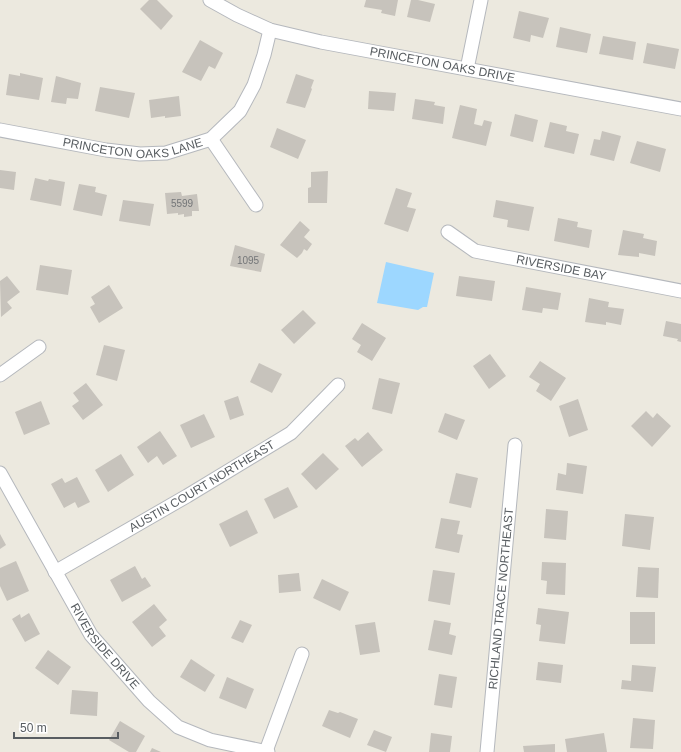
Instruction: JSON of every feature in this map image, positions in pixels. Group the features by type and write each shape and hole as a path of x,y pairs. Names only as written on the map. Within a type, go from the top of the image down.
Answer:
{"street":[{"name":"PRINCETON OAKS DRIVE","path":"210,0 237,15 270,30 321,42 681,109"},
{"path":"467,68 481,0"},
{"name":"PRINCETON OAKS LANE","path":"0,130 106,150 140,154 166,153 211,139 240,111 254,85 264,55 270,30"},
{"path":"211,139 256,205"},
{"name":"RIVERSIDE BAY","path":"448,232 475,251 681,291"},
{"path":"0,375 39,347"},
{"name":"AUSTIN COURT NORTHEAST","path":"55,572 187,496 291,433 338,385"},
{"name":"RICHLAND TRACE NORTHEAST","path":"487,752 515,445"},
{"name":"RIVERSIDE DRIVE","path":"0,473 91,636 149,701 178,727 210,740 267,752"},
{"path":"267,752 302,654"}],"water":[{"path":"386,262 434,273 427,307 423,307 418,310 377,303"}],"building":[{"path":"149,0 157,0 173,16 161,30 140,9"},
{"path":"366,0 398,0 395,16 381,13 382,10 364,7"},
{"path":"411,0 435,4 430,22 407,17"},
{"path":"519,11 549,18 543,38 531,35 530,42 513,38"},
{"path":"560,27 591,34 587,53 556,47"},
{"path":"603,36 636,42 633,60 599,54"},
{"path":"200,40 223,53 215,69 209,66 201,81 182,72"},
{"path":"647,43 679,49 675,69 643,63"},
{"path":"20,73 43,78 39,100 6,95 9,74 20,76"},
{"path":"296,74 314,80 305,108 286,103"},
{"path":"56,76 81,83 78,99 67,98 66,104 51,102"},
{"path":"100,87 135,93 129,118 95,111"},
{"path":"369,91 396,93 394,111 368,109"},
{"path":"179,96 181,116 151,118 149,100"},
{"path":"415,99 435,102 434,105 445,107 443,124 412,119"},
{"path":"460,105 477,109 474,124 482,126 484,120 492,122 486,146 452,138"},
{"path":"515,114 538,120 533,142 510,136"},
{"path":"550,122 567,126 566,131 579,134 574,154 544,147"},
{"path":"277,128 306,140 298,159 270,147"},
{"path":"602,131 621,136 614,161 590,155 594,139 600,140"},
{"path":"637,141 666,149 660,172 630,163"},
{"path":"0,170 16,172 14,190 0,188"},
{"path":"328,171 327,203 308,203 308,188 311,187 311,172"},
{"path":"35,178 48,181 49,179 65,182 61,206 30,200"},
{"path":"79,184 96,187 95,192 107,195 102,216 73,210"},
{"path":"396,188 412,193 407,207 416,209 408,232 384,224"},
{"path":"181,192 182,196 197,194 199,211 192,211 192,216 184,217 184,214 178,215 178,213 167,214 165,193"},
{"path":"123,200 154,204 150,226 119,221"},
{"path":"496,200 534,207 529,231 507,227 508,220 493,217"},
{"path":"558,218 578,222 577,227 592,230 589,248 554,241"},
{"path":"300,221 310,230 304,237 312,244 307,251 304,249 297,258 280,245"},
{"path":"623,230 644,234 643,238 657,241 655,256 639,253 639,257 618,255"},
{"path":"235,245 265,254 261,272 230,266"},
{"path":"40,265 72,270 68,295 36,290"},
{"path":"7,276 20,292 7,302 12,308 1,317 0,281"},
{"path":"459,276 495,281 492,301 456,296"},
{"path":"109,285 123,308 99,323 90,307 95,304 91,297"},
{"path":"526,287 561,293 558,310 543,308 542,313 522,310"},
{"path":"589,298 609,302 608,307 624,309 621,325 606,322 606,325 585,322"},
{"path":"303,310 316,323 294,344 281,330"},
{"path":"666,321 681,324 681,342 677,341 678,339 663,336"},
{"path":"362,323 386,338 372,361 357,352 361,345 352,339"},
{"path":"104,345 125,350 117,381 96,375"},
{"path":"490,354 506,376 489,389 473,366"},
{"path":"540,361 566,378 551,401 536,391 540,384 529,377"},
{"path":"259,363 282,374 272,393 250,382"},
{"path":"379,378 400,383 392,414 372,409"},
{"path":"86,383 103,405 83,420 72,406 79,401 73,393"},
{"path":"238,396 244,415 230,420 224,401"},
{"path":"578,399 588,430 569,437 559,406"},
{"path":"41,401 50,424 24,435 15,412"},
{"path":"646,411 653,418 657,413 671,426 652,447 631,426"},
{"path":"445,413 465,420 457,440 438,432"},
{"path":"204,414 215,437 191,448 180,425"},
{"path":"160,431 177,456 163,465 157,456 148,463 137,447"},
{"path":"368,432 383,450 362,467 345,446 355,438 358,441"},
{"path":"323,453 339,469 316,490 301,474"},
{"path":"121,454 134,475 108,492 95,470"},
{"path":"567,463 587,466 583,494 556,490 558,473 566,475"},
{"path":"456,473 478,478 471,508 449,503"},
{"path":"77,477 90,502 78,508 75,502 64,508 51,484 62,478 65,483"},
{"path":"288,487 298,507 274,519 264,499"},
{"path":"546,509 568,511 566,540 544,538"},
{"path":"247,510 258,533 230,547 219,524"},
{"path":"625,514 654,517 650,550 622,546"},
{"path":"441,518 460,521 457,534 463,535 459,553 435,548"},
{"path":"0,534 6,545 0,549"},
{"path":"16,561 29,591 7,601 0,586 0,568"},
{"path":"542,562 566,563 565,595 546,594 547,581 541,580"},
{"path":"135,566 142,579 145,577 151,586 122,602 110,580"},
{"path":"638,567 659,568 658,598 636,597"},
{"path":"433,570 455,573 450,605 428,601"},
{"path":"299,573 301,591 279,593 278,575"},
{"path":"322,579 349,592 340,611 313,598"},
{"path":"154,604 167,620 159,627 166,636 152,647 132,622"},
{"path":"538,608 569,612 565,644 539,641 541,625 536,624"},
{"path":"630,612 655,612 655,644 630,644"},
{"path":"29,613 40,634 25,642 12,619 20,614 21,618"},
{"path":"240,620 252,625 243,643 231,638"},
{"path":"434,620 451,623 449,634 456,636 452,655 428,650"},
{"path":"375,622 380,652 360,655 355,625"},
{"path":"48,650 71,667 58,685 35,668"},
{"path":"191,659 215,675 205,692 180,677"},
{"path":"538,662 563,665 561,683 536,680"},
{"path":"632,665 656,667 653,692 621,689 622,680 631,681"},
{"path":"439,674 457,677 452,708 434,705"},
{"path":"227,677 254,689 246,709 219,698"},
{"path":"72,690 98,692 97,716 70,714"},
{"path":"329,710 338,713 340,712 358,719 350,738 322,726"},
{"path":"633,718 655,720 653,749 630,748"},
{"path":"120,721 145,736 136,752 129,752 109,740"},
{"path":"374,730 392,737 386,752 367,745"},
{"path":"431,733 452,736 450,752 429,752"},
{"path":"604,733 607,752 567,752 565,739"},
{"path":"555,744 555,752 524,752 523,746"},
{"path":"152,748 161,752 150,752"}]}
